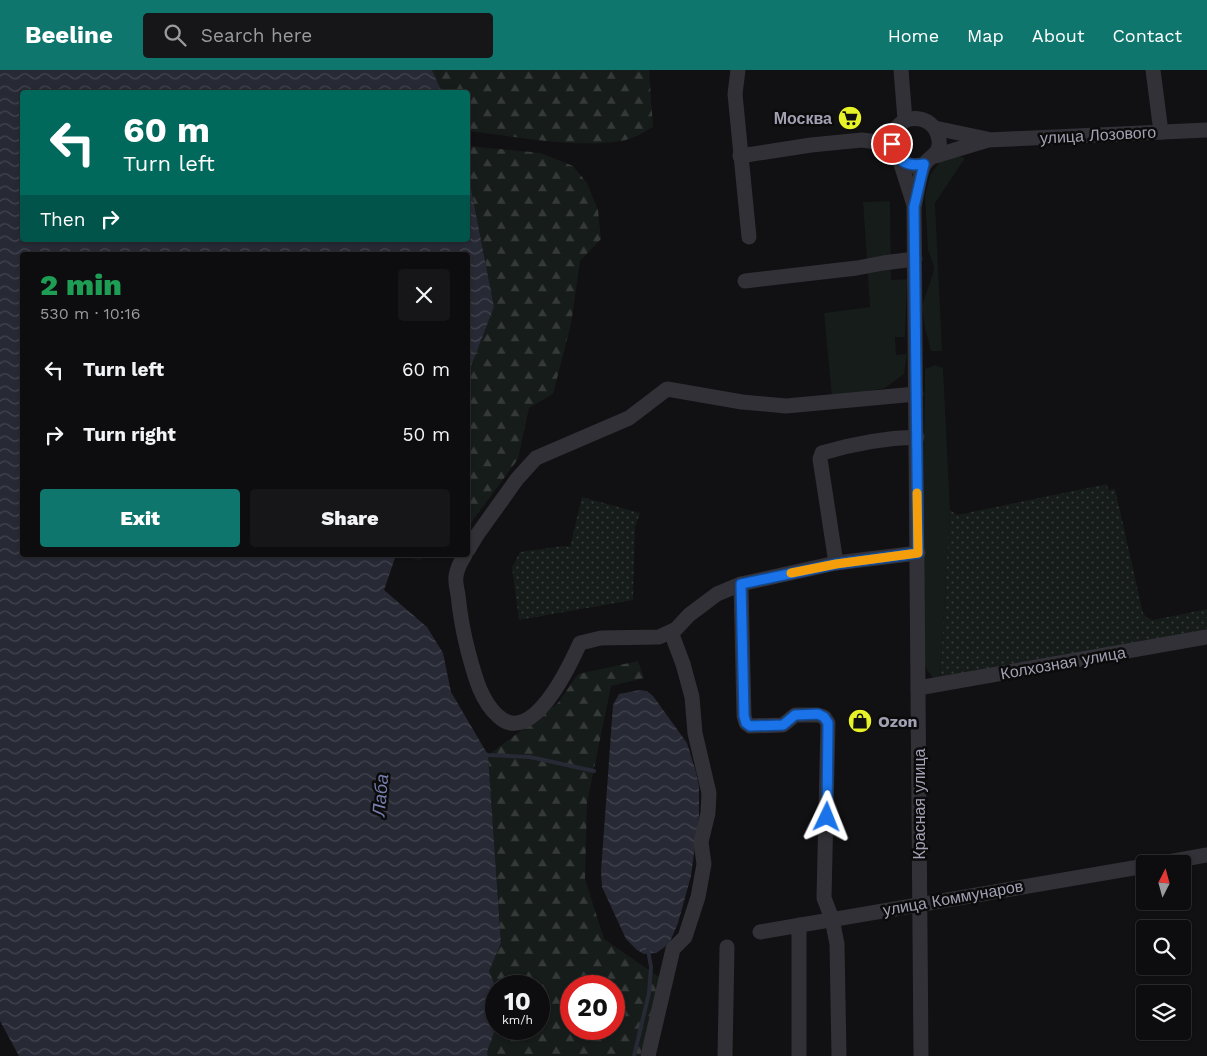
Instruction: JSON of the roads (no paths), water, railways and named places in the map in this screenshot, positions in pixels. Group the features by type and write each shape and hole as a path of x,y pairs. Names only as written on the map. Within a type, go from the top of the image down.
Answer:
{"street":[{"path":"738,70 735,94 749,237"},
{"path":"901,70 905,120"},
{"path":"1154,70 1161,132"},
{"path":"740,156 811,145 862,140 892,144 894,132 898,124 905,120 916,118 926,121 935,128"},
{"name":"улица Лозового","path":"935,128 988,140 1207,130"},
{"name":"Красная улица","path":"914,207 930,160 939,142 935,128"},
{"name":"улица Лозового","path":"930,160 988,140"},
{"name":"Красная улица","path":"892,144 893,151 900,161 914,207 921,1056"},
{"path":"900,161 913,166 930,160"},
{"path":"745,281 915,259"},
{"path":"470,547 517,479 536,458 628,418 666,389 742,402 786,406 916,394"},
{"path":"836,564 820,459 822,453 835,449 916,436"},
{"path":"464,557 456,576 463,633 474,674 486,701 499,717 512,722 523,721 538,712 556,689 580,643 601,638 659,637 676,629 689,615 717,594 741,584 836,564 918,553"},
{"path":"741,584 744,716 746,723 750,726 783,725 795,715 818,714 824,717 828,723 824,898 832,918 837,944 839,1056"},
{"path":"648,1056 673,949 686,937 698,897 704,864 701,842 708,814 709,793 695,733 692,697 683,664 671,632"},
{"name":"Колхозная улица","path":"918,688 1207,637"},
{"path":"1191,858 1207,855"},
{"name":"улица Коммунаров","path":"760,932 832,918 1136,868"},
{"path":"799,925 799,1056"},
{"path":"725,1056 727,947"}],"water":[{"name":"Лаба","path":"0,70 432,70 441,90 20,90 20,242 470,242 470,183 494,307 470,369 470,252 20,252 20,557 395,557 384,590 427,627 443,653 451,692 488,755 501,943 489,971 491,975 485,975 485,1040 491,1040 487,1052 488,1056 19,1056 0,1021"},
{"path":"640,690 647,691 653,696 687,743 699,786 699,815 691,876 678,923 669,944 656,953 644,954 626,939 602,887 601,872 613,705 619,694"}],"waterway":[{"path":"483,753 488,755 530,757 594,771"},
{"path":"634,1056 649,993 651,967 648,950"}],"place":[{"name":"Москва","path":"850,118"},
{"name":"Ozon","path":"860,721"}]}
